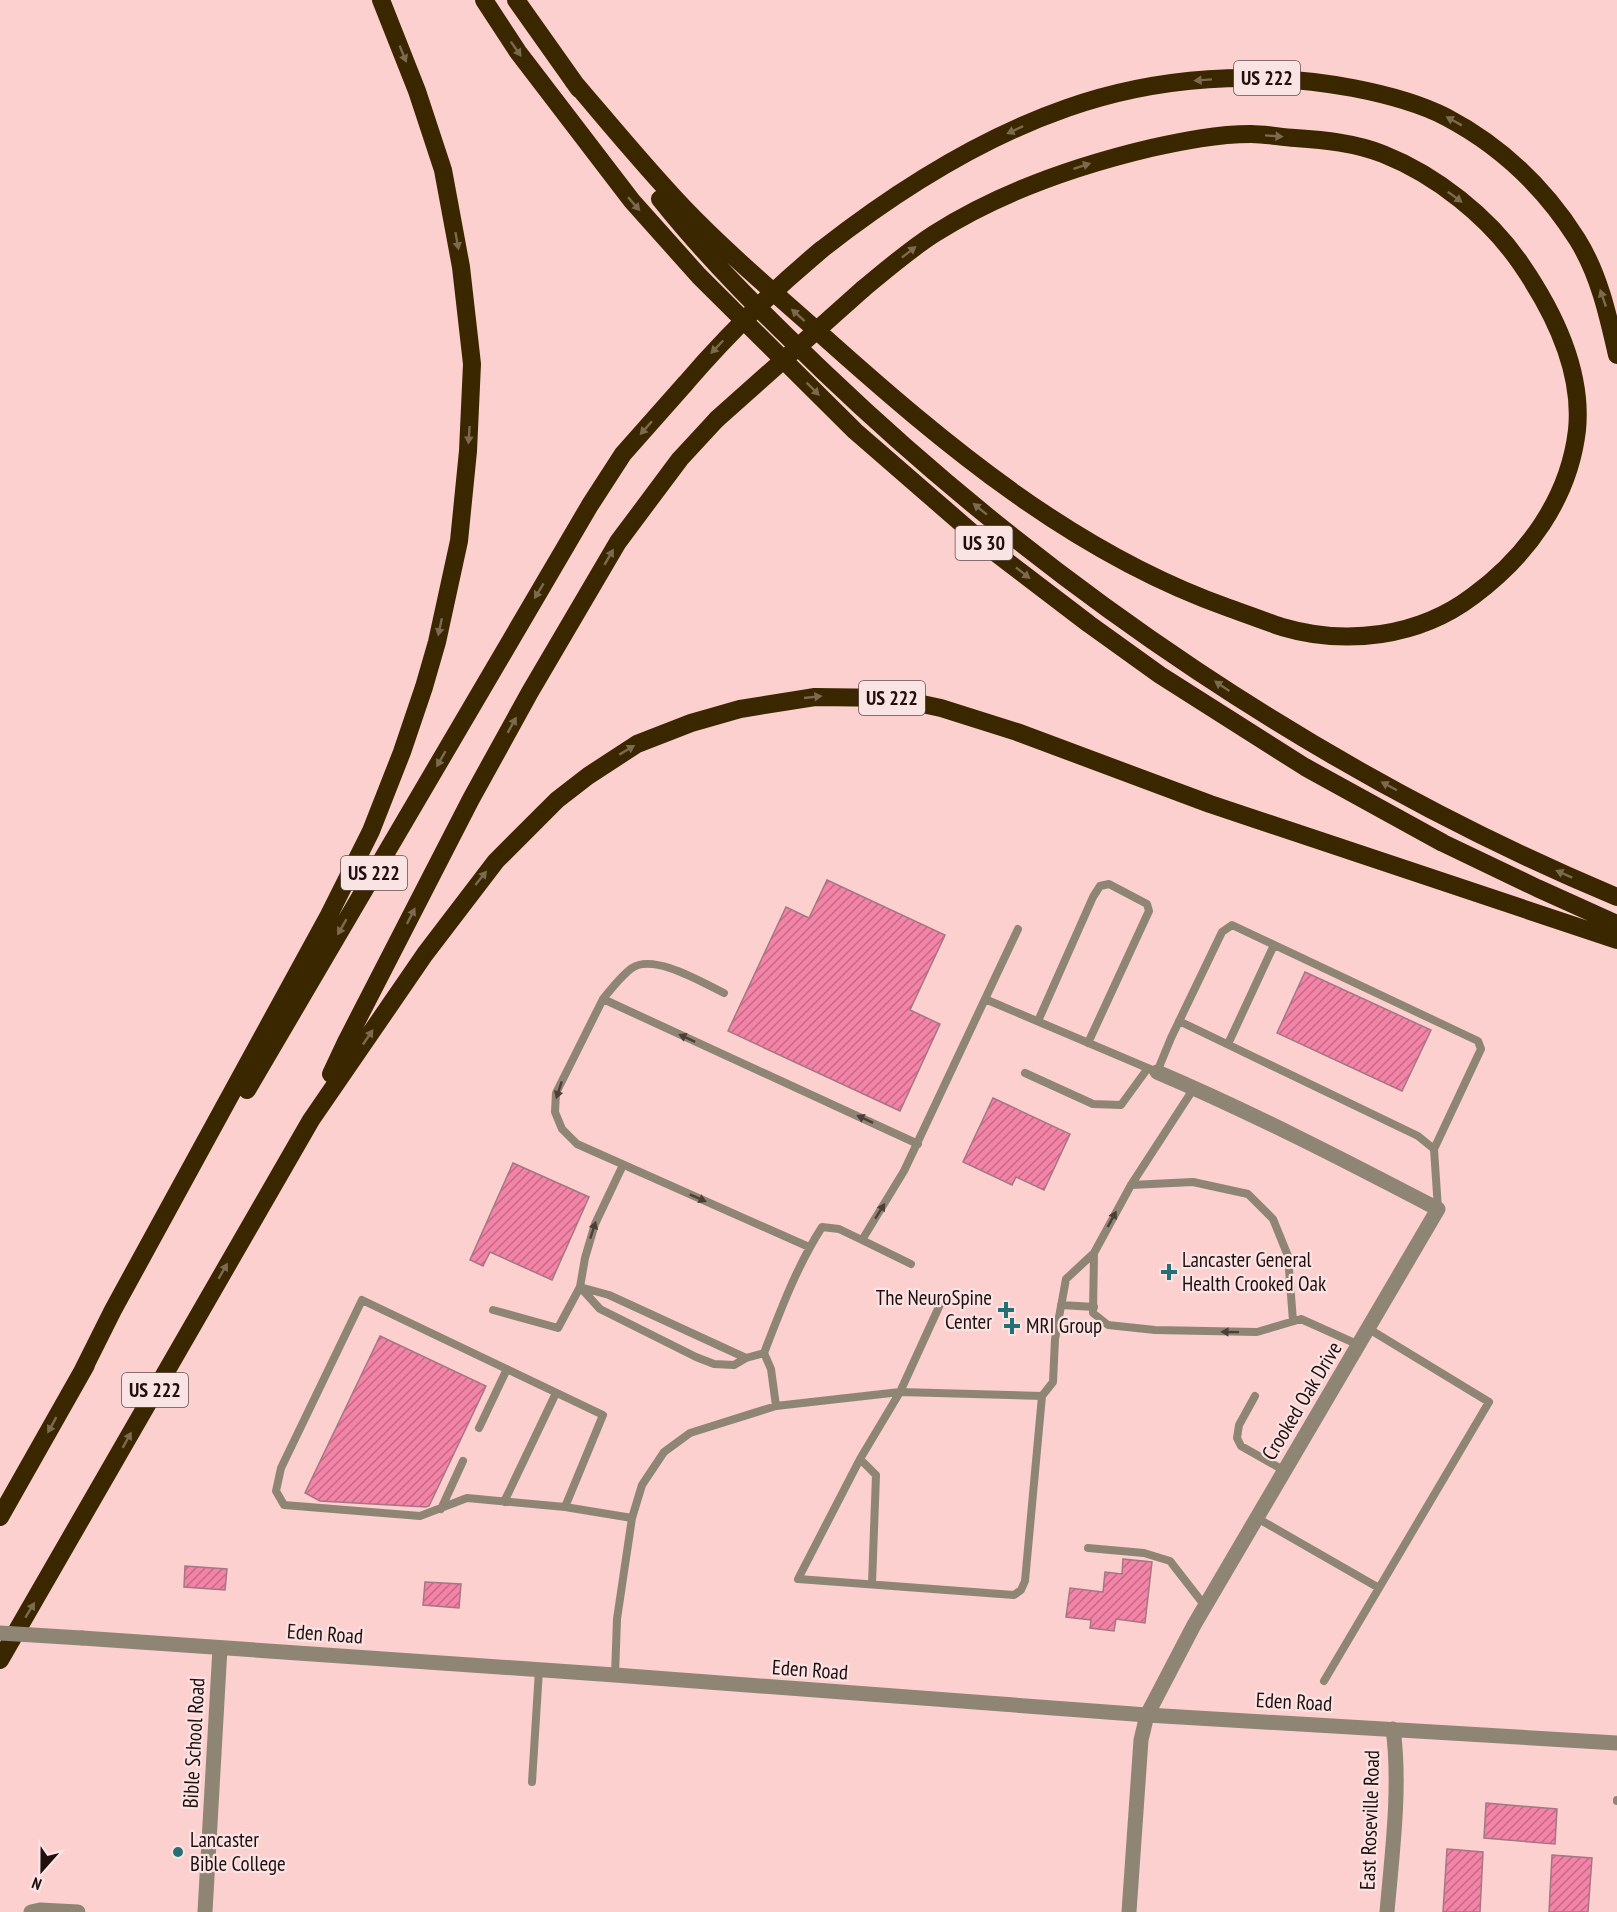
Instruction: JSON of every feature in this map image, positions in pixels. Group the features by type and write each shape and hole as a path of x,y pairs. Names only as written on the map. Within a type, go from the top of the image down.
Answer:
{"highway":[{"path":"81,1374 113,1310 329,915 360,852 402,753 437,642 459,541 468,451 472,364 461,267 443,170 417,91 381,0"},
{"name":"US 30","path":"484,0 518,52 632,201 699,276 855,431 992,550 1160,675 1305,767 1443,843 1617,924"},
{"name":"US 30","path":"516,0 662,201 706,252 783,333 874,420 957,491 1048,563 1149,638 1303,738 1454,820 1536,861 1617,897"},
{"name":"US 222","path":"0,1517 81,1374 590,505 623,454 708,357 765,299 856,222 931,174 1016,129 1066,108 1145,87 1189,81 1235,78 1317,82 1383,94 1444,116 1468,129 1528,175 1578,240 1607,311 1617,355"},
{"path":"311,1120 346,1042 466,810 530,692 618,542 681,459 717,419 863,289 929,236 969,213 1052,176 1089,163 1184,141 1248,134 1333,141 1378,153 1413,168 1481,216 1516,256 1542,295 1562,334 1575,386 1577,428 1569,464 1549,516 1542,528 1518,556 1499,575 1458,607 1418,626 1384,634 1356,637 1316,634 1285,628 1199,597 1157,580 1074,535 995,480 889,396 743,265 683,207 573,81"},
{"name":"US 222","path":"0,1660 311,1120 425,954 496,861 557,800 588,776 637,744 691,723 740,709 815,696 894,698 941,708 1017,732 1210,804 1617,940"}],"street":[{"path":"1153,1070 1228,1102 1438,1209"},
{"name":"Crooked Oak Drive","path":"1130,1912 1141,1740 1147,1715 1205,1606 1438,1209"},
{"name":"Eden Road","path":"0,1633 615,1675 1147,1715 1617,1743"},
{"name":"Bible School Road","path":"205,1912 220,1648"},
{"name":"East Roseville Road","path":"1387,1912 1395,1763 1392,1729"},
{"path":"31,1912 40,1910 78,1912"}],"lane":[{"path":"1038,1021 1093,897 1100,886 1109,884 1147,904 1149,911 1088,1043"},
{"path":"1025,1073 1093,1104 1122,1105 1153,1070 1222,932 1232,926 1478,1041 1480,1049 1434,1149 1438,1209"},
{"path":"862,1240 918,1144 1018,929"},
{"path":"1228,1044 1274,945"},
{"path":"724,993 672,969 651,964 634,966 603,999 556,1093 555,1112 562,1129 577,1144 809,1247"},
{"path":"603,999 918,1144"},
{"path":"985,999 1153,1070"},
{"path":"1179,1021 1418,1136 1434,1149"},
{"path":"943,1298 900,1392 860,1459 798,1579 1014,1595 1021,1590 1025,1581 1042,1396 1053,1382 1055,1339 1066,1279 1094,1253 1131,1185 1194,1088"},
{"path":"493,1310 556,1328 567,1314 580,1287 585,1258 595,1224 623,1165"},
{"path":"1131,1185 1193,1182 1248,1194 1273,1219 1288,1256 1293,1321"},
{"path":"776,1406 771,1369 764,1353 786,1296 809,1247 822,1227 839,1229 911,1264"},
{"path":"1094,1253 1093,1313 1108,1326 1155,1330 1257,1332 1301,1319 1359,1346"},
{"path":"580,1287 600,1309 714,1364 734,1365 746,1358 764,1353"},
{"path":"580,1287 609,1295 746,1358"},
{"path":"565,1507 603,1415 362,1300 281,1468 276,1491 284,1505 420,1516 467,1498 565,1507 632,1518"},
{"path":"1061,1305 1094,1307"},
{"path":"1324,1681 1489,1402 1369,1329"},
{"path":"479,1428 507,1370"},
{"path":"615,1675 617,1619 632,1518 642,1485 664,1452 690,1433 776,1406 900,1392 1042,1396"},
{"path":"504,1502 556,1393"},
{"path":"1255,1396 1239,1425 1237,1438 1241,1446 1285,1471"},
{"path":"860,1459 876,1475 872,1584"},
{"path":"441,1509 463,1461"},
{"path":"1257,1518 1379,1588"},
{"path":"1088,1548 1144,1553 1170,1560 1205,1606"},
{"path":"532,1782 539,1670"}],"building":[{"path":"827,880 945,935 910,1010 940,1024 900,1111 728,1031 786,907 809,918"},
{"path":"1305,972 1431,1030 1402,1091 1277,1033"},
{"path":"993,1098 1070,1134 1044,1190 1016,1177 1012,1185 963,1162"},
{"path":"513,1163 589,1197 552,1280 490,1252 483,1266 470,1260"},
{"path":"380,1336 486,1386 429,1506 426,1507 320,1501 305,1493"},
{"path":"1123,1559 1152,1562 1145,1623 1116,1619 1114,1631 1090,1628 1091,1620 1066,1617 1070,1588 1103,1592 1105,1572 1122,1574"},
{"path":"185,1566 227,1569 225,1590 184,1587"},
{"path":"425,1582 461,1584 459,1608 423,1605"},
{"path":"1486,1803 1557,1809 1555,1844 1484,1838"},
{"path":"1447,1849 1483,1852 1480,1912 1443,1912"},
{"path":"1552,1855 1592,1858 1588,1912 1549,1912"}],"place":[{"name":"Lancaster General Health Crooked Oak","path":"1169,1272"},
{"name":"The NeuroSpine Center","path":"1006,1310"},
{"name":"MRI Group","path":"1012,1326"},
{"name":"Lancaster Bible College","path":"178,1852"}]}
